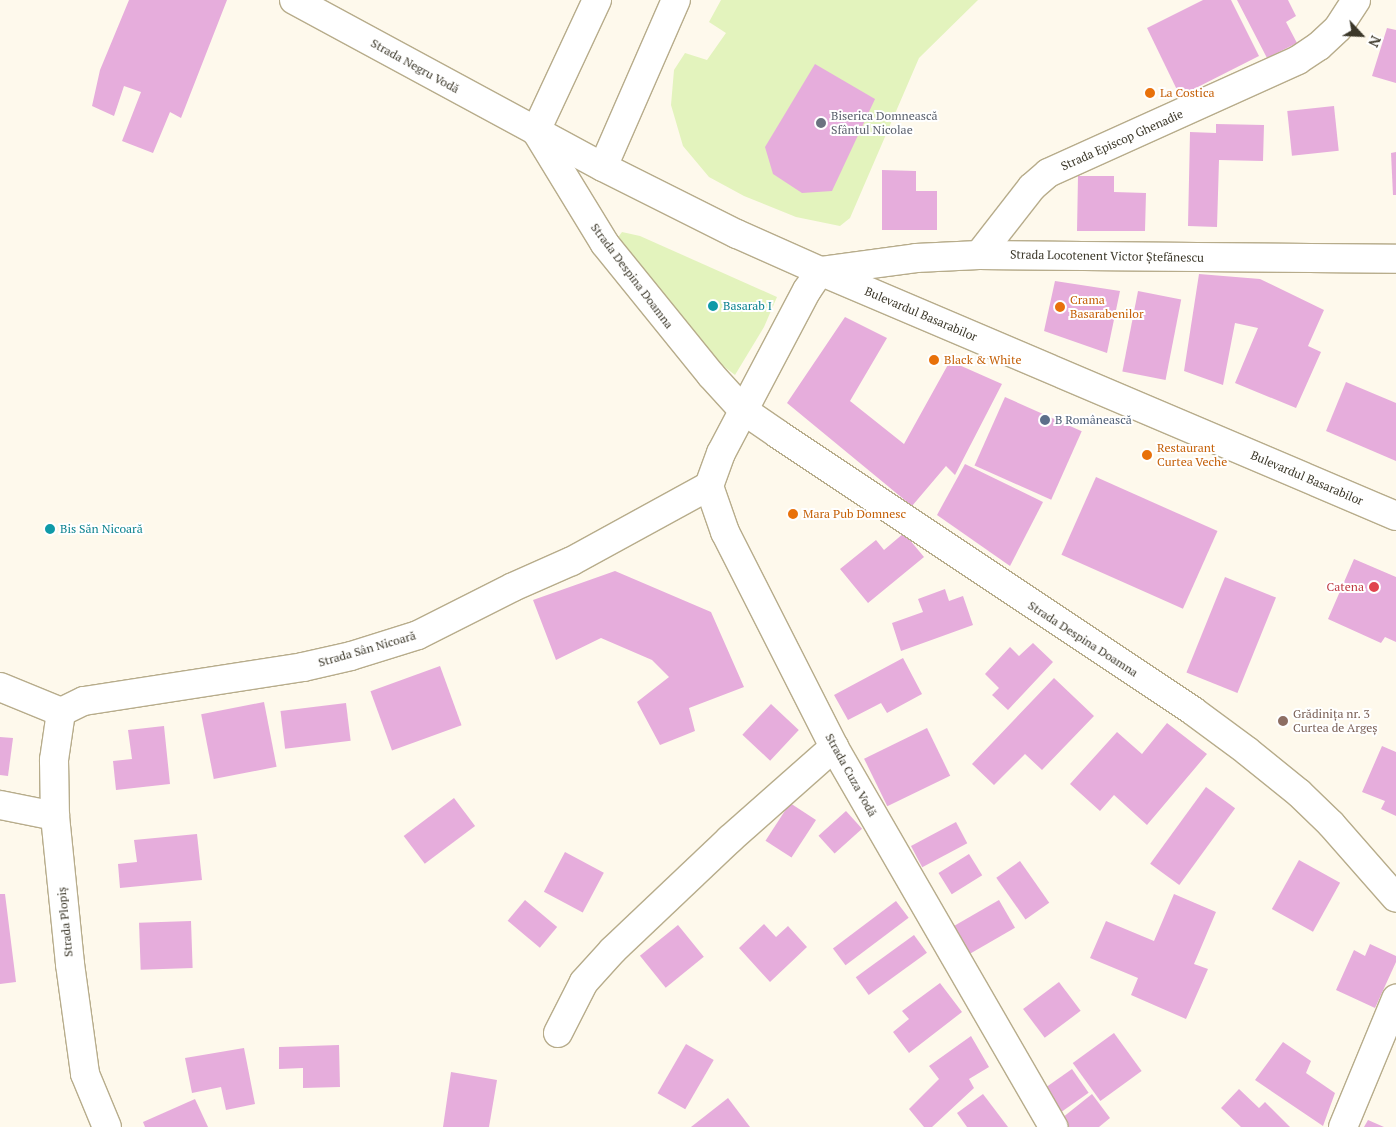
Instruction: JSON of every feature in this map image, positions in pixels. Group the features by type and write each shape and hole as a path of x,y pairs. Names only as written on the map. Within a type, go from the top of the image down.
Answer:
{"street":[{"name":"Strada Negru Vodă","path":"294,0 536,131"},
{"path":"536,131 597,0"},
{"path":"604,167 676,0"},
{"name":"Strada Episcop Ghenadie","path":"979,255 1032,187 1048,173 1298,60 1318,46 1338,28 1356,0"},
{"name":"Bulevardul Basarabilor","path":"536,131 737,234 1396,516"},
{"name":"Strada Despina Doamna","path":"536,131 605,244 682,341 743,410 1018,596 1193,711 1247,751 1299,793 1330,824 1396,898"},
{"name":"Strada Locotenent Victor Ștefănescu","path":"820,271 916,258 979,255 1396,258"},
{"path":"709,486 721,453 743,410 807,290 820,271"},
{"name":"Strada Sân Nicoară","path":"61,712 84,701 303,667 351,656 418,635 513,587 572,561 709,486"},
{"name":"Strada Cuza Vodă","path":"709,486 725,532 834,747 1053,1127"},
{"path":"0,687 61,712"},
{"name":"Strada Plopiș","path":"61,712 54,760 55,816 70,964 86,1074 107,1127"},
{"path":"558,1033 584,982 613,950 730,839 834,747"},
{"path":"0,805 55,816"},
{"path":"1343,1127 1396,999"}],"green space":[{"path":"721,0 978,0 919,58 850,218 840,226 796,217 744,196 709,177 683,146 671,105 674,70 685,53 707,60 726,33 709,22"},
{"path":"622,232 640,236 777,297 764,327 735,375 722,365 620,247 619,236"}],"building":[{"path":"129,0 227,0 181,118 170,112 153,153 122,141 141,92 124,86 114,116 92,106 100,70"},
{"path":"1203,0 1231,0 1259,56 1180,96 1147,28"},
{"path":"1237,0 1288,0 1296,16 1286,22 1297,43 1267,58"},
{"path":"1387,28 1396,30 1396,83 1372,76"},
{"name":"Biserica Domnească Sfântul Nicolae","path":"815,64 875,99 832,191 802,193 773,174 765,147"},
{"path":"1334,106 1339,151 1292,156 1287,111"},
{"path":"1216,124 1264,125 1263,161 1219,160 1217,227 1188,226 1190,132 1216,133"},
{"path":"1396,152 1396,195 1393,195 1391,153"},
{"path":"882,170 916,171 916,191 937,191 937,230 882,230"},
{"path":"1078,176 1114,176 1114,192 1146,193 1145,231 1077,231"},
{"path":"1199,274 1260,279 1324,310 1308,346 1321,352 1296,408 1235,383 1258,328 1235,323 1223,385 1184,371"},
{"path":"1055,281 1120,291 1107,353 1044,331"},
{"path":"1138,291 1181,299 1166,380 1122,371"},
{"path":"845,317 887,338 850,401 904,444 950,361 1002,384 955,475 946,466 912,506 787,403"},
{"path":"1346,382 1396,403 1396,461 1326,431"},
{"path":"1005,397 1082,431 1051,500 974,466"},
{"path":"965,464 1043,502 1010,566 937,515"},
{"path":"1096,477 1218,531 1183,609 1061,555"},
{"path":"904,533 924,557 868,603 840,569 876,540 884,550"},
{"path":"1354,559 1396,577 1396,642 1385,637 1381,643 1328,619"},
{"path":"615,571 711,612 744,687 689,708 695,731 660,745 637,702 669,677 652,660 601,638 556,660 533,600"},
{"path":"1225,577 1276,598 1237,693 1186,672"},
{"path":"945,589 949,601 963,596 973,625 901,651 892,623 923,612 918,599"},
{"path":"1033,643 1053,662 1008,710 992,695 999,688 985,674 1010,647 1019,656"},
{"path":"903,658 922,694 887,713 881,703 848,720 834,695"},
{"path":"440,666 462,725 392,751 370,691"},
{"path":"1054,678 1094,716 1042,770 1025,754 994,785 972,764"},
{"path":"264,702 277,767 214,779 201,714"},
{"path":"346,703 351,741 285,749 280,711"},
{"path":"771,704 799,730 770,761 742,735"},
{"path":"1167,723 1207,754 1147,825 1114,795 1100,811 1070,784 1117,732 1142,754"},
{"path":"164,726 170,784 116,790 113,761 132,759 128,730"},
{"path":"927,728 950,776 887,806 864,759"},
{"path":"0,737 13,738 8,776 0,775"},
{"path":"1382,746 1396,752 1396,816 1381,809 1385,801 1362,792"},
{"path":"1206,787 1235,808 1179,885 1150,864"},
{"path":"454,798 475,826 425,864 404,836"},
{"path":"790,803 816,820 791,858 765,841"},
{"path":"846,811 862,829 835,854 819,836"},
{"path":"956,822 967,843 922,867 911,846"},
{"path":"197,834 202,880 120,888 118,864 137,862 134,840"},
{"path":"565,852 604,873 583,912 544,892"},
{"path":"969,854 982,875 952,894 938,873"},
{"path":"1299,860 1340,883 1313,932 1272,909"},
{"path":"1020,861 1049,903 1025,919 996,878"},
{"path":"0,894 5,894 16,982 0,984"},
{"path":"1174,894 1216,912 1194,964 1208,969 1186,1019 1131,995 1138,978 1090,958 1106,921 1154,941"},
{"path":"525,900 557,927 540,948 508,921"},
{"path":"999,900 1015,928 967,955 951,928"},
{"path":"896,901 909,918 846,965 833,949"},
{"path":"191,921 193,968 141,970 139,923"},
{"path":"764,924 776,937 788,926 807,947 770,982 739,948"},
{"path":"678,925 704,957 666,988 640,956"},
{"path":"914,935 927,953 869,995 856,977"},
{"path":"1370,944 1396,956 1396,962 1375,1008 1336,990 1354,950 1365,956"},
{"path":"1059,982 1081,1011 1045,1038 1023,1009"},
{"path":"940,983 962,1012 909,1053 893,1032 909,1019 902,1011"},
{"path":"1114,1033 1142,1071 1100,1101 1073,1063"},
{"path":"971,1036 989,1067 969,1079 974,1088 932,1127 924,1127 909,1109 939,1079 929,1066"},
{"path":"1283,1042 1311,1061 1306,1073 1335,1093 1323,1126 1255,1080"},
{"path":"686,1044 714,1060 685,1109 658,1093"},
{"path":"339,1045 340,1087 303,1088 303,1068 279,1069 279,1047"},
{"path":"244,1048 255,1104 226,1110 221,1087 192,1093 185,1058"},
{"path":"1072,1069 1089,1093 1062,1112 1045,1088"},
{"path":"451,1072 497,1080 489,1127 443,1127"},
{"path":"1239,1089 1259,1108 1265,1102 1290,1127 1241,1127 1221,1108"},
{"path":"983,1094 1008,1127 967,1127 957,1113"},
{"path":"1092,1094 1110,1118 1099,1127 1069,1127 1062,1118"},
{"path":"728,1098 750,1127 691,1127"},
{"path":"195,1099 208,1127 145,1127 143,1122"},
{"path":"1368,1120 1384,1127 1364,1127"}],"place":[{"name":"La Costica","path":"1150,93"},
{"name":"Biserica Domnească Sfântul Nicolae","path":"821,123"},
{"name":"Basarab I","path":"713,306"},
{"name":"Crama Basarabenilor","path":"1060,307"},
{"name":"Black & White","path":"934,360"},
{"name":"B Românească","path":"1045,420"},
{"name":"Restaurant Curtea Veche","path":"1147,455"},
{"name":"Mara Pub Domnesc","path":"793,514"},
{"name":"Bis Săn Nicoară","path":"50,529"},
{"name":"Catena","path":"1374,587"},
{"name":"Grădinița nr. 3 Curtea de Argeș","path":"1283,721"}]}
